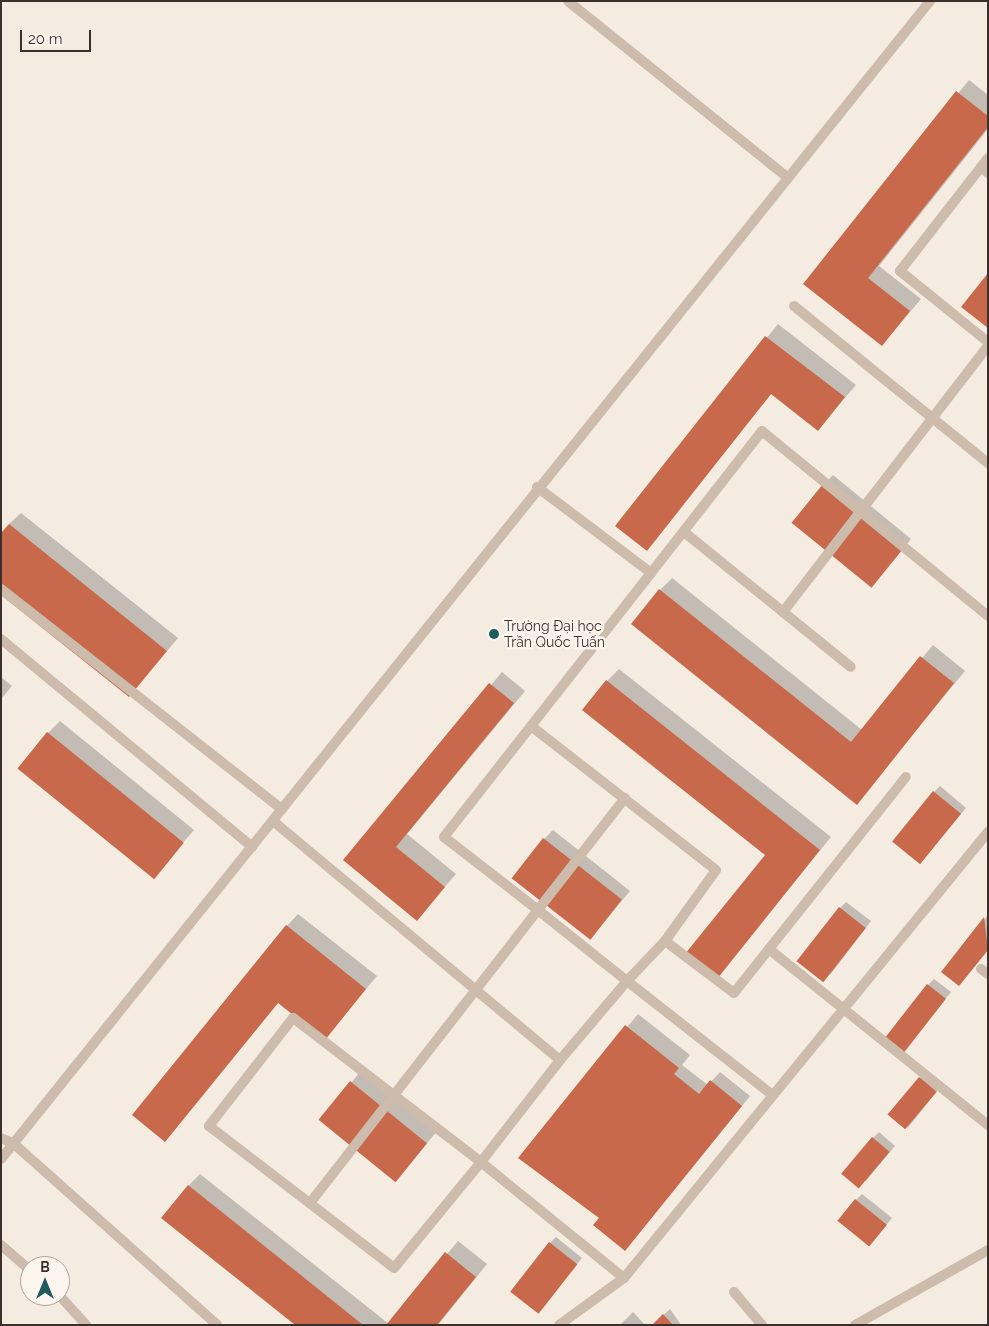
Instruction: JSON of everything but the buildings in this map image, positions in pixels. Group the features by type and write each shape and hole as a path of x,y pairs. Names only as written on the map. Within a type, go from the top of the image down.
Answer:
{"lane":[{"path":"568,1 786,176"},
{"path":"1,1159 273,821 786,176 930,1"},
{"path":"988,158 984,170 900,271 988,342"},
{"path":"794,306 988,462"},
{"path":"783,612 858,510 988,346"},
{"path":"770,1094 444,837 762,431 988,616"},
{"path":"537,487 651,573"},
{"path":"684,532 851,667"},
{"path":"1,589 282,809"},
{"path":"1,639 252,847"},
{"path":"531,726 716,870 665,941 560,1060 481,1162 394,1268 209,1126 293,1018 481,1162 624,1278"},
{"path":"665,941 734,993 906,777"},
{"path":"310,1203 475,986 538,910 625,798"},
{"path":"273,821 475,986 560,1060"},
{"path":"559,1325 624,1278 770,1094 844,1009 988,832"},
{"path":"769,948 987,1127"},
{"path":"1,1138 13,1143 218,1325"},
{"path":"1,1245 20,1261"},
{"path":"855,1325 988,1250"},
{"path":"734,1292 762,1325"},
{"path":"69,1306 86,1325"}],"place":[{"name":"Trường Đại học Trần Quốc Tuấn","path":"494,634"}]}
